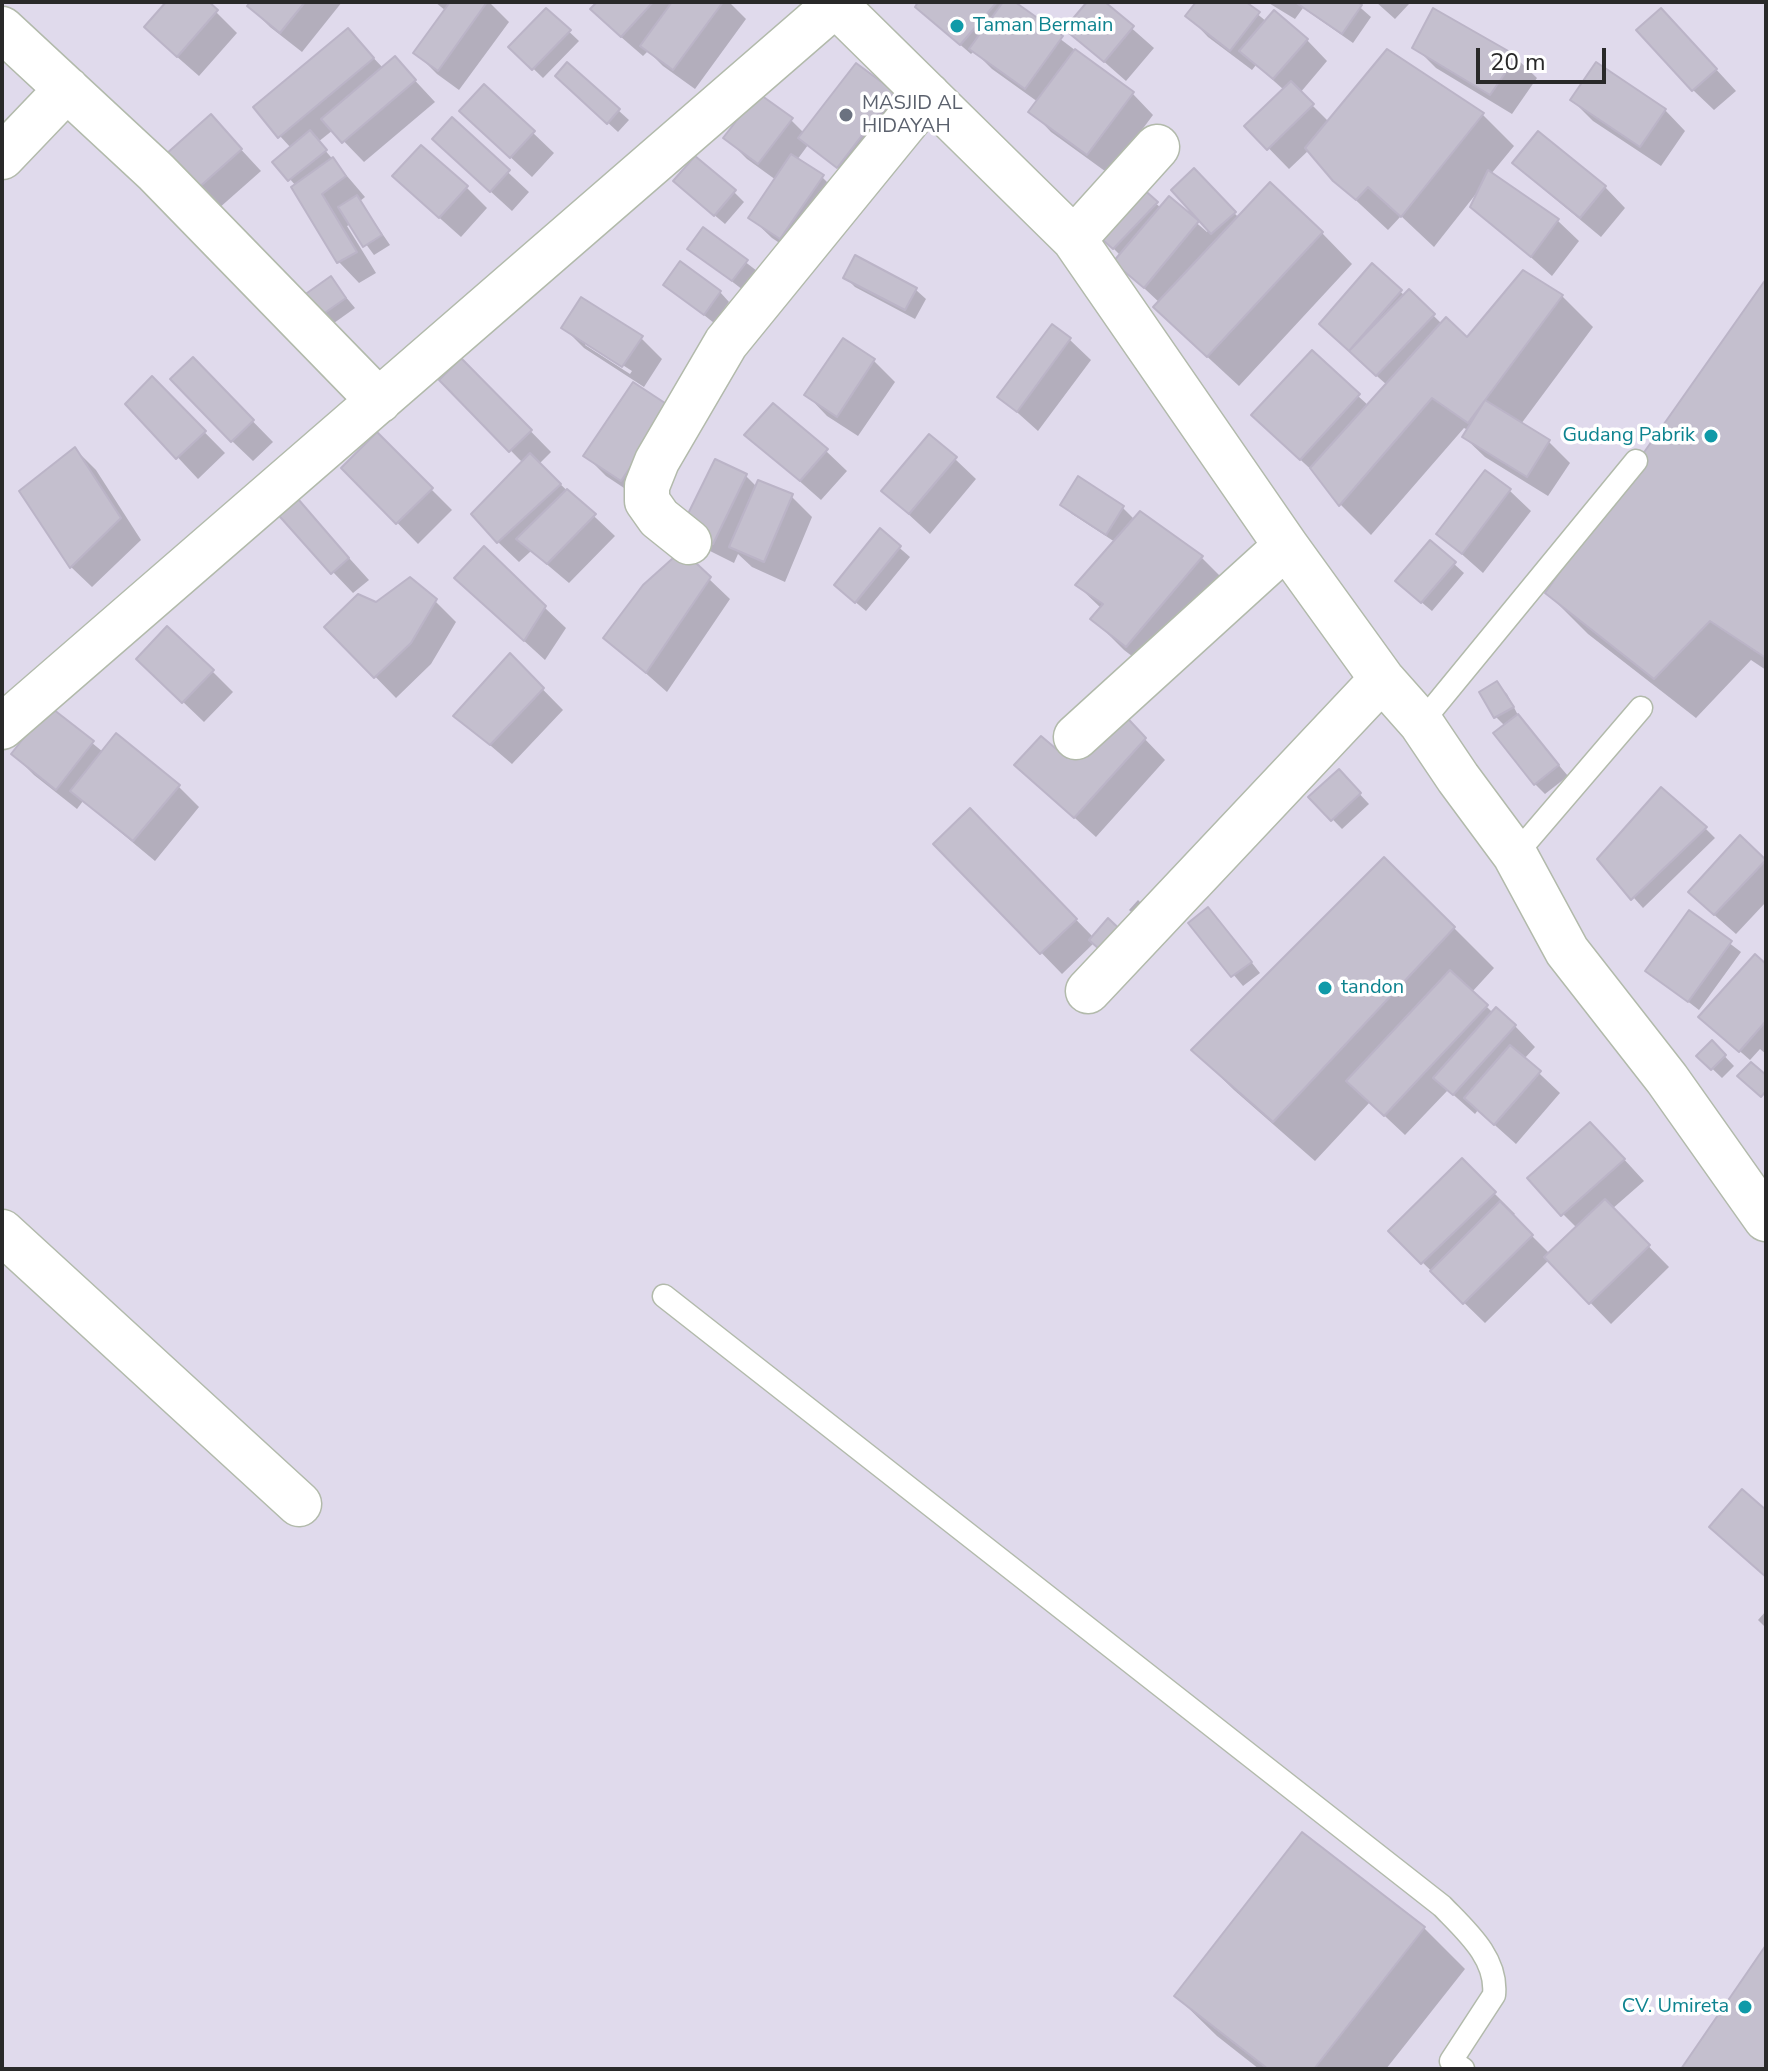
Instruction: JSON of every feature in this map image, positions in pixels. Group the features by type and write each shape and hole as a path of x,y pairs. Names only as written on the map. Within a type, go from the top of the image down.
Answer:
{"street":[{"path":"2,727 835,3 1074,239 1286,546 1382,679 1421,723 1515,855 1567,951 1667,1079 1766,1219"},
{"path":"2,29 156,172 379,401"},
{"path":"2,157 67,89"},
{"path":"689,542 659,518 647,501 647,486 657,461 726,343 928,95"},
{"path":"1074,239 1157,147"},
{"path":"1076,737 1286,546"},
{"path":"1088,991 1382,679"},
{"path":"2,1232 299,1504"}],"lane":[{"path":"1421,723 1636,461"},
{"path":"1515,855 1641,708"},
{"path":"664,1296 1442,1906 1476,1942 1493,1974 1495,1986 1494,1995 1452,2066"}],"building":[{"path":"166,2 209,2 218,10 177,57 144,27"},
{"path":"250,2 305,2 280,33 247,6"},
{"path":"450,2 487,2 438,71 413,53"},
{"path":"597,2 653,2 621,37 590,9"},
{"path":"672,2 723,2 673,70 640,46"},
{"name":"Taman Bermain","path":"918,2 997,2 960,45 915,7"},
{"path":"1003,2 1015,2 1063,36 1025,89 969,49"},
{"path":"1087,2 1105,2 1134,26 1104,62 1064,29"},
{"path":"1196,2 1246,2 1260,12 1230,51 1185,16"},
{"path":"1295,2 1357,2 1362,5 1342,34"},
{"path":"546,8 571,30 532,70 508,47"},
{"path":"1433,8 1517,56 1490,95 1412,48"},
{"path":"1661,8 1717,69 1692,91 1636,30"},
{"path":"1274,10 1308,39 1273,79 1239,51"},
{"path":"348,28 374,58 278,138 253,107"},
{"path":"1075,49 1134,92 1087,155 1028,112"},
{"path":"1387,49 1484,113 1401,217 1368,187 1356,200 1333,181 1305,148"},
{"path":"395,56 416,80 342,143 321,119"},
{"path":"567,62 620,109 607,124 555,76"},
{"path":"1596,62 1666,109 1640,147 1570,100"},
{"name":"MASJID AL HIDAYAH","path":"856,63 895,92 837,168 798,138"},
{"path":"1291,81 1314,104 1267,150 1244,126"},
{"path":"484,84 535,131 510,158 459,111"},
{"path":"758,93 793,118 758,164 723,138"},
{"path":"211,114 242,149 196,190 165,155"},
{"path":"452,117 510,170 490,192 432,139"},
{"path":"310,130 327,150 288,181 272,162"},
{"path":"1538,131 1606,186 1580,218 1512,163"},
{"path":"421,145 468,186 439,218 392,176"},
{"path":"791,154 824,175 780,239 748,218"},
{"path":"695,156 736,190 714,216 673,181"},
{"path":"333,157 346,176 322,194 357,252 337,263 291,187"},
{"path":"1194,168 1236,212 1211,234 1171,190"},
{"path":"1488,170 1559,219 1531,257 1470,207"},
{"path":"1132,179 1158,202 1113,249 1087,226"},
{"path":"1270,182 1323,232 1207,357 1153,307"},
{"path":"357,195 382,235 363,247 338,207"},
{"path":"1169,196 1199,221 1144,288 1113,262"},
{"path":"703,227 748,260 732,281 687,249"},
{"path":"855,255 917,288 905,310 843,278"},
{"path":"680,261 721,291 704,315 663,285"},
{"path":"1372,263 1402,290 1349,351 1319,324"},
{"path":"1523,270 1563,295 1468,423 1432,398 1339,506 1310,468 1446,317 1467,337"},
{"path":"331,276 346,298 316,319 300,298"},
{"name":"Gudang Pabrik","path":"1766,279 1766,658 1710,621 1654,679 1545,593"},
{"path":"1409,289 1435,314 1376,376 1349,351"},
{"path":"581,297 643,336 622,367 561,328"},
{"path":"1052,324 1071,338 1017,412 997,397"},
{"path":"843,338 875,359 837,417 804,395"},
{"path":"1312,350 1360,394 1300,460 1251,415"},
{"path":"193,357 254,420 231,442 170,379"},
{"path":"461,358 532,430 509,452 439,380"},
{"path":"152,376 206,431 176,459 125,404"},
{"path":"633,382 671,407 621,481 583,456"},
{"path":"1485,400 1550,440 1527,477 1462,437"},
{"path":"773,403 828,449 800,481 744,435"},
{"path":"377,432 433,488 396,524 341,468"},
{"path":"929,434 957,457 909,514 881,491"},
{"path":"75,447 121,518 70,568 19,491"},
{"path":"530,453 561,484 497,543 471,514"},
{"path":"715,459 747,474 713,544 681,528"},
{"path":"1485,470 1511,489 1462,554 1436,534"},
{"path":"1078,476 1124,506 1106,535 1060,505"},
{"path":"758,480 793,494 764,562 729,547"},
{"path":"567,489 596,514 547,564 516,539"},
{"path":"292,492 349,558 331,574 273,509"},
{"path":"1140,511 1203,556 1126,647 1090,619 1103,604 1075,585"},
{"path":"880,528 901,546 855,603 834,585"},
{"path":"1430,540 1456,562 1421,603 1395,581"},
{"path":"484,546 546,606 524,641 454,578"},
{"path":"682,550 711,577 646,673 603,638 643,585"},
{"path":"410,577 437,599 411,643 374,678 324,627 358,594 376,602"},
{"path":"167,626 214,670 182,703 136,659"},
{"path":"510,653 544,688 490,745 453,716"},
{"path":"1497,681 1514,707 1494,718 1479,692"},
{"path":"49,706 94,741 56,790 11,754"},
{"path":"1117,707 1146,738 1074,818 1014,765 1041,736 1067,758"},
{"path":"1518,714 1559,765 1534,785 1493,733"},
{"path":"116,733 180,785 133,841 70,791"},
{"path":"1339,769 1361,793 1331,821 1308,797"},
{"path":"1661,787 1707,827 1631,900 1597,859"},
{"path":"970,808 1077,919 1040,954 933,844"},
{"path":"1740,835 1766,860 1714,915 1688,892"},
{"name":"tandon","path":"1384,857 1455,927 1273,1122 1191,1050"},
{"path":"1208,907 1252,962 1231,977 1188,923"},
{"path":"1689,910 1732,941 1688,1002 1645,971"},
{"path":"1108,918 1129,938 1110,959 1089,940"},
{"path":"1755,954 1766,964 1766,1021 1739,1052 1698,1017"},
{"path":"1450,970 1488,1005 1384,1116 1346,1081"},
{"path":"1496,1007 1516,1025 1453,1095 1433,1078"},
{"path":"1712,1040 1726,1055 1711,1070 1696,1056"},
{"path":"1510,1045 1541,1071 1494,1125 1464,1098"},
{"path":"1751,1062 1766,1075 1766,1091 1761,1097 1737,1076"},
{"path":"1590,1122 1625,1159 1561,1216 1527,1178"},
{"path":"1462,1158 1496,1192 1421,1264 1388,1231"},
{"path":"1605,1199 1650,1245 1589,1304 1544,1257"},
{"path":"1500,1201 1533,1235 1463,1304 1430,1271"},
{"path":"1742,1489 1766,1510 1766,1577 1709,1527"},
{"path":"1302,1832 1425,1927 1314,2069 1268,2069 1174,1996"},
{"name":"CV. Umireta","path":"1766,1945 1766,2069 1681,2069"}],"place":[{"name":"Taman Bermain","path":"957,26"},
{"name":"MASJID AL HIDAYAH","path":"846,115"},
{"name":"Gudang Pabrik","path":"1711,436"},
{"name":"tandon","path":"1325,988"},
{"name":"CV. Umireta","path":"1745,2007"}]}
